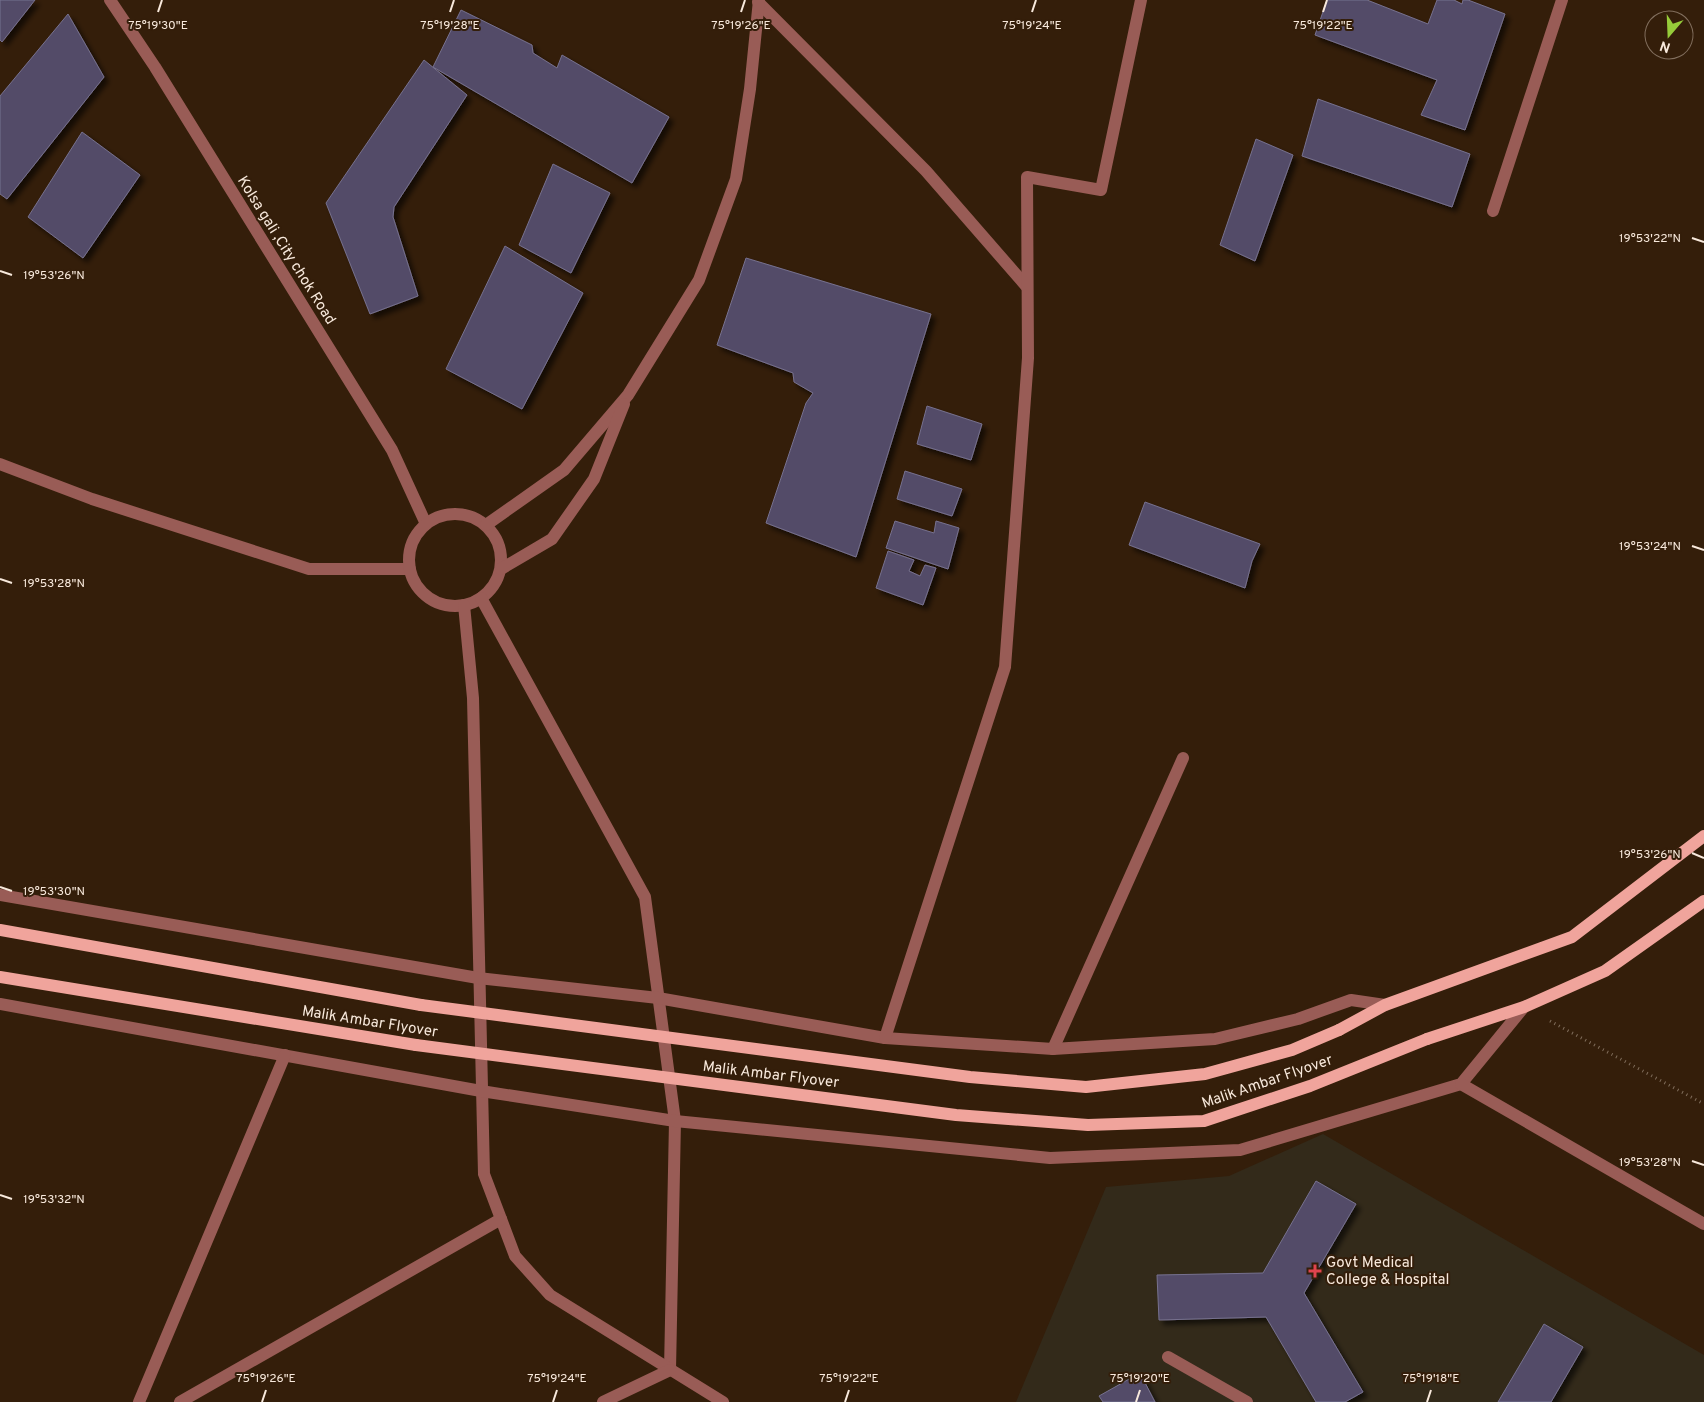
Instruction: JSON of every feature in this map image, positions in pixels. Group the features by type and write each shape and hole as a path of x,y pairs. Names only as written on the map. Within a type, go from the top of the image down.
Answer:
{"main road":[{"name":"Malik Ambar Flyover","path":"0,930 421,1005 970,1077 1086,1087 1205,1074 1292,1050 1338,1030 1385,1005 1572,937 1704,836"},
{"name":"Malik Ambar Flyover","path":"0,977 416,1045 956,1115 1088,1125 1204,1121 1310,1086 1427,1039 1524,1007 1605,970 1704,901"}],"street":[{"name":"Kolsa gali ,City chok Road","path":"110,0 155,67 392,450 426,524"},
{"path":"885,1038 1005,667 1028,358 1027,177 1101,190 1141,0"},
{"path":"1493,212 1562,0"},
{"path":"486,526 564,470 628,395 699,280 736,178 750,89 758,1"},
{"path":"758,1 926,171 1027,287"},
{"path":"501,569 552,539 594,479 628,395"},
{"path":"0,464 92,499 309,569 410,569"},
{"path":"445,515 467,515 486,526 499,545 501,569 494,585 481,598 464,605 446,605 430,598 417,585 410,569 409,552 415,536 426,524 445,515"},
{"path":"481,598 645,896 675,1121 670,1370"},
{"path":"464,605 473,698 484,1174 515,1256 550,1295 723,1402"},
{"path":"1053,1049 1183,758"},
{"path":"0,895 478,978 658,998 885,1038 1053,1049 1215,1039 1298,1019 1351,1000 1385,1005"},
{"path":"0,1004 481,1091 675,1121 1050,1158 1240,1150 1461,1084 1524,1007"},
{"path":"139,1402 285,1056"},
{"path":"1461,1084 1704,1224"},
{"path":"180,1402 501,1219"},
{"path":"1168,1357 1247,1402"},
{"path":"610,1400 670,1370"}],"path":[{"path":"1524,1007 1704,1104"}],"shaded area":[{"name":"Govt Medical College & Hospital","path":"1323,1134 1704,1355 1704,1402 1016,1402 1106,1187 1229,1176"}],"building":[{"path":"0,0 35,0 2,42 0,40"},
{"path":"1327,0 1367,0 1428,24 1437,0 1454,0 1462,4 1463,0 1468,0 1505,14 1465,130 1421,115 1437,80 1315,35"},
{"path":"461,10 532,45 533,53 557,68 562,55 669,117 632,183 433,67"},
{"path":"68,14 104,77 7,199 0,194 0,96"},
{"path":"424,60 467,95 394,207 393,217 418,296 370,314 326,203"},
{"path":"1318,99 1470,154 1452,207 1302,156"},
{"path":"82,132 140,175 83,258 28,217"},
{"path":"1256,139 1293,155 1255,261 1220,245"},
{"path":"553,164 610,193 571,273 519,245"},
{"path":"505,246 583,293 522,409 446,369"},
{"path":"746,258 931,314 856,557 766,523 806,403 813,393 794,382 793,373 717,345"},
{"path":"927,406 982,424 971,460 917,444"},
{"path":"905,471 962,489 952,516 897,499"},
{"path":"1145,502 1260,544 1252,561 1245,588 1129,545"},
{"path":"895,521 934,533 936,521 959,528 948,569 886,548"},
{"path":"888,551 914,560 909,571 920,576 925,565 936,568 923,605 876,588"},
{"path":"1316,1181 1356,1204 1304,1293 1363,1392 1345,1402 1316,1402 1266,1317 1159,1320 1157,1275 1263,1273"},
{"path":"1544,1324 1583,1347 1551,1402 1498,1402"},
{"path":"1140,1373 1155,1402 1103,1402 1099,1396"}],"place":[{"name":"Govt Medical College & Hospital","path":"1315,1271"}]}
